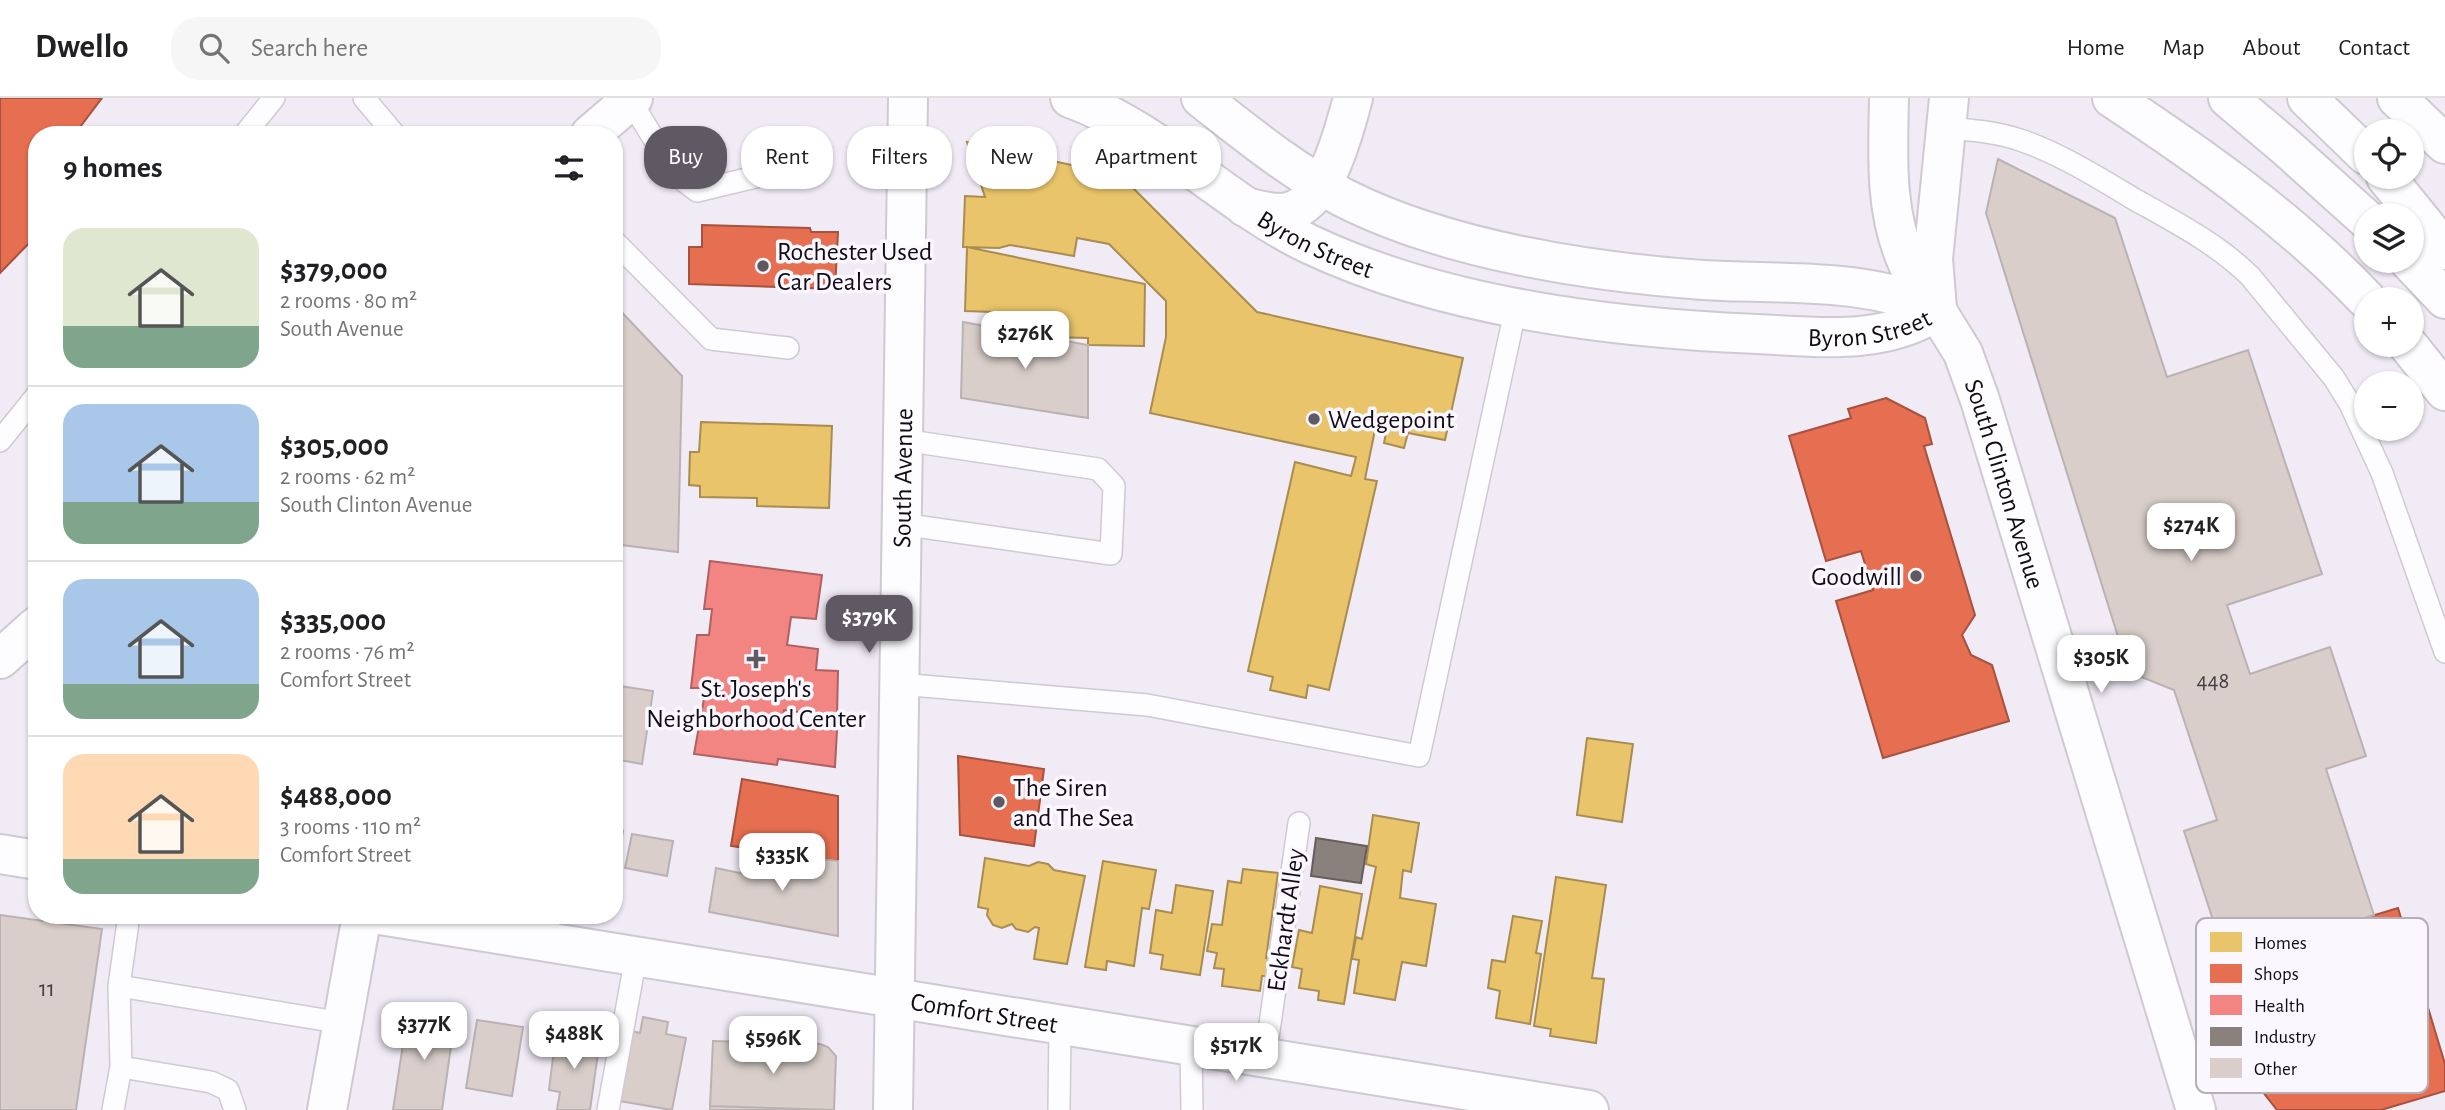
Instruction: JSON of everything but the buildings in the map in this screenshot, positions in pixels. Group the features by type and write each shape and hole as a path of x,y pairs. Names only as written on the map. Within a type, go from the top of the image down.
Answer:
{"main road":[{"name":"South Avenue","path":"893,1110 908,98"},
{"name":"Byron Street","path":"1070,98 1144,135 1245,207 1307,243 1363,266 1413,282 1516,307 1649,327 1843,338 1893,331 1937,311"},
{"name":"Byron Street","path":"1201,98 1274,155 1321,184 1367,209 1462,241 1531,257 1603,269 1679,278 1866,289 1904,297 1937,311"},
{"path":"1245,207 1264,212 1288,212 1307,202 1321,184 1339,145 1353,98"},
{"path":"1889,98 1889,184 1893,217 1908,264 1937,311"},
{"path":"2112,98 2198,156 2264,206 2331,262 2355,287"},
{"path":"2228,98 2354,208"},
{"path":"2307,98 2354,143"},
{"path":"2396,98 2445,144"},
{"path":"600,126 631,99"},
{"name":"South Clinton Avenue","path":"1948,113 1933,259 1937,311 1963,353 1980,400 2196,1110"},
{"path":"2396,189 2445,250"},
{"path":"2420,273 2445,299"},
{"path":"2418,357 2445,391"},
{"path":"0,659 28,634"},
{"path":"0,854 28,859"},
{"path":"327,1110 360,924"},
{"name":"Comfort Street","path":"487,924 547,929 636,957 1589,1110"}],"lane":[{"path":"251,126 274,98"},
{"path":"363,98 387,126"},
{"path":"631,99 676,175 697,191 741,180"},
{"path":"1948,113 2036,147 2088,172 2198,236 2234,261 2250,276 2334,378 2350,404 2382,473 2445,652"},
{"path":"623,250 711,339 788,348"},
{"path":"899,684 1147,705 1419,756 1516,307"},
{"path":"0,442 28,406"},
{"path":"901,524 1111,554 1114,486 1098,469 903,440"},
{"name":"Eckhardt Alley","path":"1265,1058 1299,823"},
{"path":"113,1110 121,1066 119,986 128,924"},
{"path":"608,1110 636,957"},
{"path":"119,986 343,1023"},
{"path":"1059,1110 1060,1025"},
{"path":"1191,1046 1192,1110"},
{"path":"121,1066 211,1082 228,1090 235,1110"}],"place":[{"name":"Rochester Used Car Dealers","path":"763,266"},
{"name":"Wedgepoint","path":"1314,419"},
{"name":"Goodwill","path":"1916,576"},
{"name":"St. Joseph's Neighborhood Center","path":"756,659"},
{"name":"The Siren and The Sea","path":"999,802"}]}
